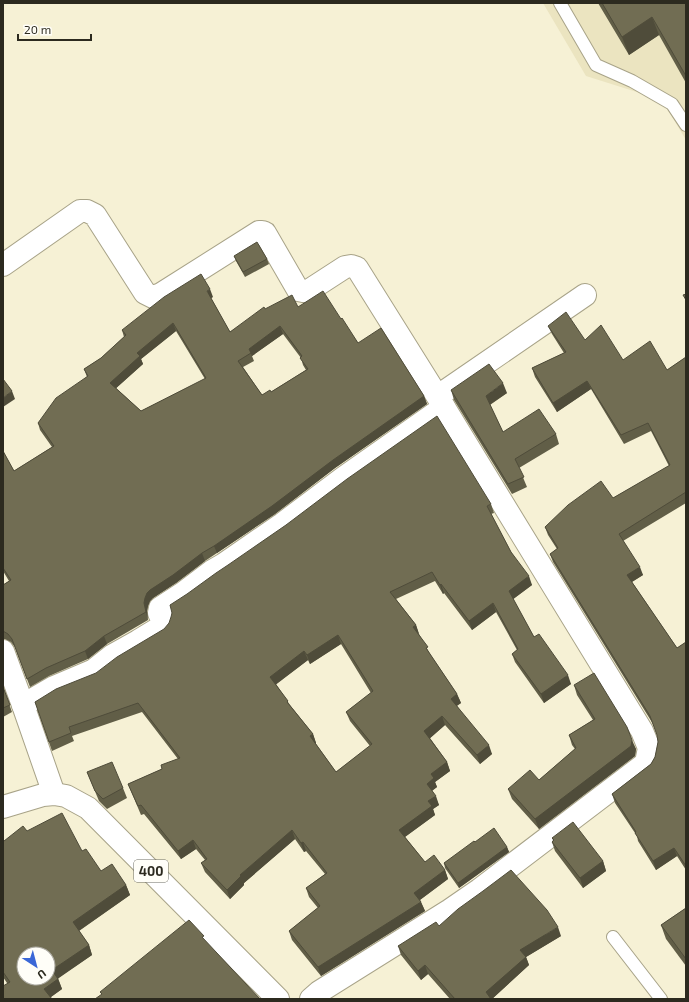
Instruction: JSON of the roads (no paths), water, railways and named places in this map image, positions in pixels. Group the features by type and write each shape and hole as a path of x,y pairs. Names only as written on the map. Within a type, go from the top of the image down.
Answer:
{"street":[{"path":"3,265 80,211 87,211 95,215 145,293 153,297 161,294 259,232 265,233 298,290 308,291 345,267 351,266 357,268 441,401 642,731 649,748 646,763 479,890 450,910 319,992 311,999"},
{"path":"23,705 54,687 94,670 113,655 161,627 163,622 159,613 160,608 282,524 441,401 585,295"},
{"path":"3,651 54,794"},
{"name":"400","path":"3,807 54,794 66,796 88,808 278,999"}],"lane":[{"path":"560,3 596,65 632,81 672,104 686,125"},
{"path":"613,937 661,999"}]}
